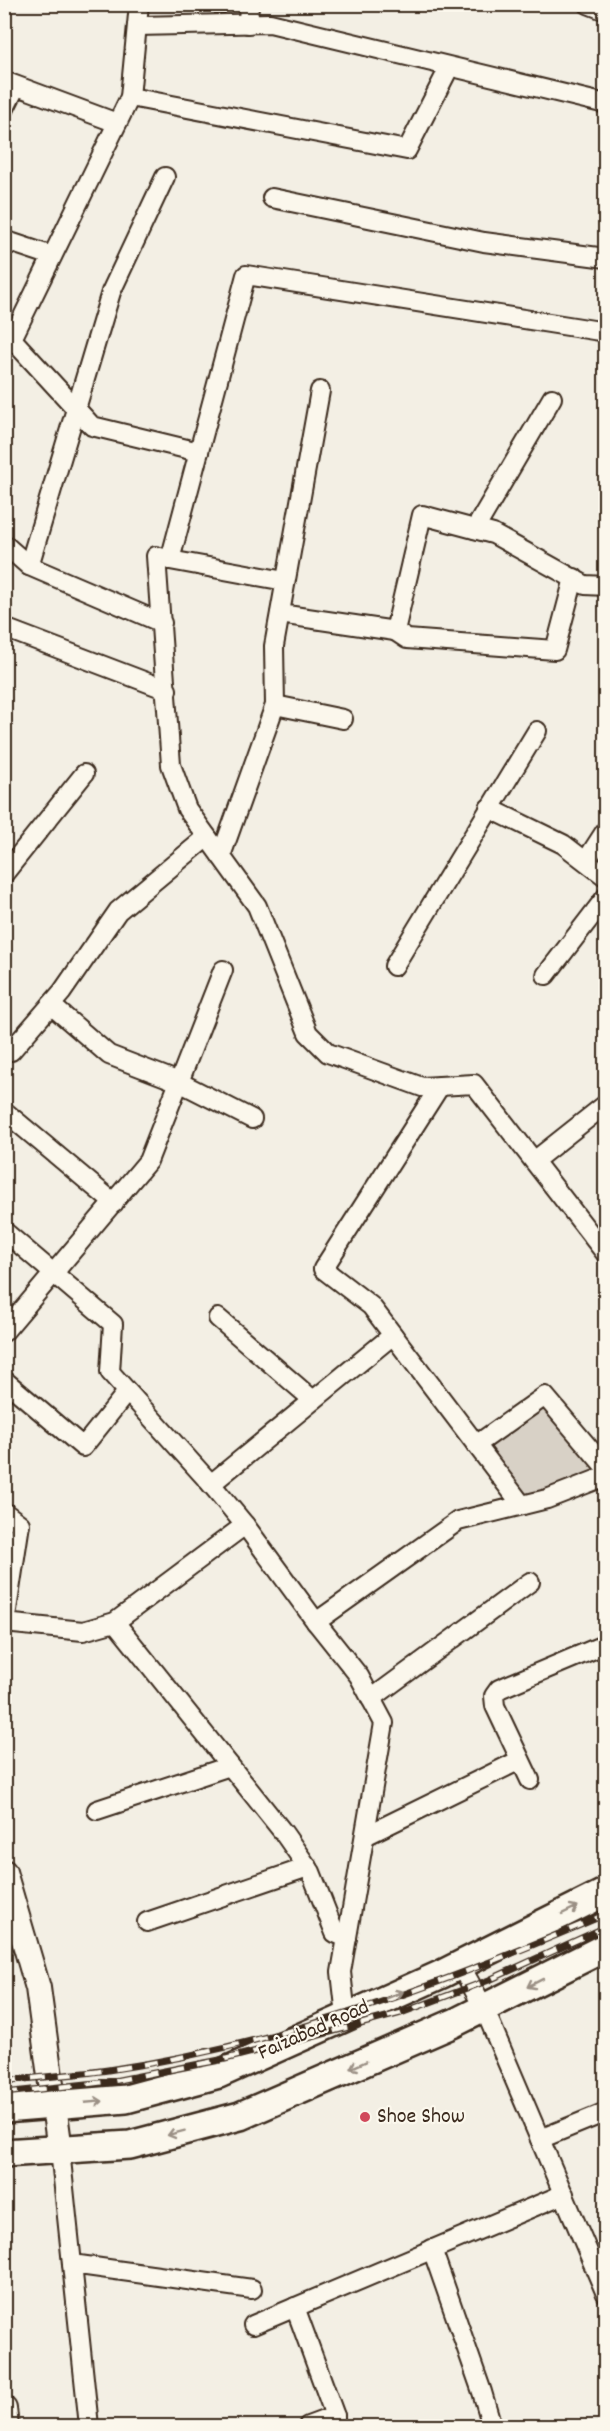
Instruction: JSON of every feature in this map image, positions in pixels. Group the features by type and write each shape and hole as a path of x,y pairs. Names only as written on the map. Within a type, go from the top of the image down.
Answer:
{"main road":[{"name":"Faizabad Road","path":"10,2109 126,2099 219,2074 460,1965 606,1892"},
{"path":"10,2152 130,2145 240,2116 484,2008 606,1947"}],"street":[{"path":"139,4 130,97 12,339 92,426 198,452"},
{"path":"248,24 249,4"},
{"path":"588,4 606,11"},
{"path":"137,26 270,23 448,68 606,104"},
{"path":"130,97 407,150 448,68"},
{"path":"4,110 10,83 117,123"},
{"path":"29,566 111,292 165,177"},
{"path":"272,198 484,242 606,258"},
{"path":"4,240 52,256"},
{"path":"170,560 246,275 606,332"},
{"path":"220,856 275,705 274,646 320,391"},
{"path":"475,529 552,398"},
{"path":"395,632 422,515 493,534 585,585 606,586"},
{"path":"4,544 29,566 162,623"},
{"path":"285,581 156,556 171,765 187,809 257,906 308,1033 328,1053 422,1087 474,1084 534,1161 599,1234 606,1254"},
{"path":"280,614 395,632 407,639 555,650 574,578"},
{"path":"4,634 8,629 167,690"},
{"path":"275,705 343,719"},
{"path":"394,966 537,731"},
{"path":"4,874 84,774"},
{"path":"489,807 562,844 606,877"},
{"path":"586,861 606,830"},
{"path":"11,1051 51,1005 118,911 207,837"},
{"path":"546,975 606,897"},
{"path":"4,1332 148,1161 223,970"},
{"path":"51,1005 109,1055 179,1082 252,1119"},
{"path":"440,1086 323,1269 371,1306 522,1505"},
{"path":"534,1161 606,1104"},
{"path":"4,1111 114,1203"},
{"path":"4,1231 112,1324 110,1372 211,1484 244,1525 359,1676 384,1723 341,1972 346,2016"},
{"path":"218,1318 313,1400"},
{"path":"211,1484 393,1335"},
{"path":"4,1380 83,1447 127,1392"},
{"path":"476,1445 545,1396 606,1468"},
{"path":"316,1622 458,1521 547,1499 606,1476"},
{"path":"4,1512 20,1524 5,1623 83,1631 115,1622 244,1525"},
{"path":"371,1699 530,1582"},
{"path":"115,1622 308,1867 335,1933 347,1938"},
{"path":"530,1780 495,1706 494,1696 499,1689 604,1649"},
{"path":"364,1836 520,1760"},
{"path":"97,1810 230,1766"},
{"path":"147,1922 308,1867"},
{"path":"4,1872 38,1988 60,2150 89,2427"},
{"path":"460,1965 484,2008 606,2294"},
{"path":"540,2139 606,2112"},
{"path":"253,2325 564,2194"},
{"path":"432,2249 492,2427"},
{"path":"72,2264 252,2289"},
{"path":"295,2307 335,2421 308,2427"},
{"path":"4,2409 6,2427"}],"shaded area":[{"path":"544,1402 599,1473 525,1499 483,1446"}],"railway":[{"path":"4,2081 95,2072 173,2059 299,2028 424,1987 606,1914"},
{"path":"4,2093 114,2081 225,2059 401,2013 489,1980 606,1927"}],"place":[{"name":"Shoe Show","path":"365,2117"}]}
